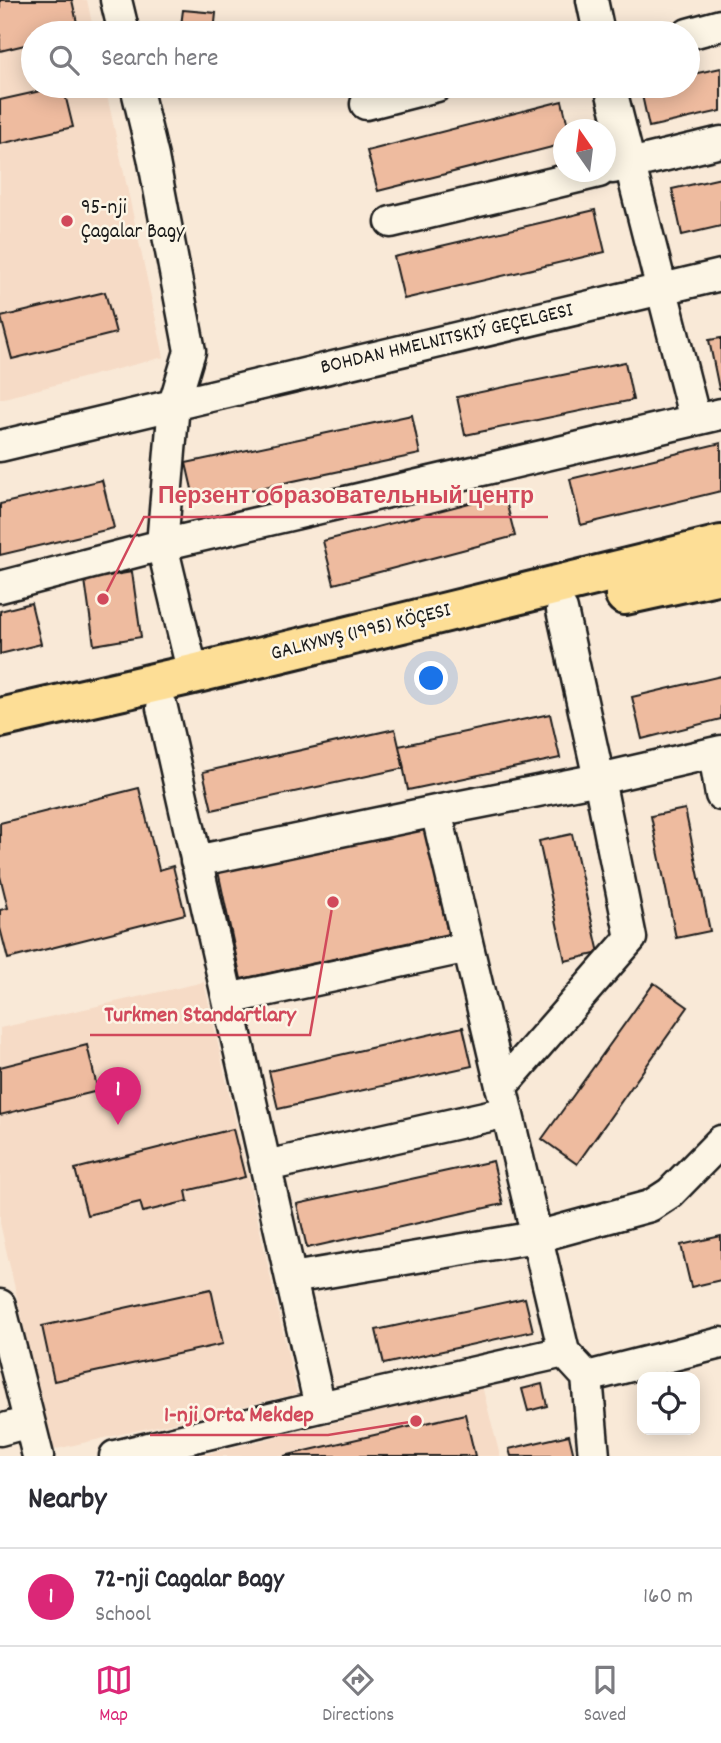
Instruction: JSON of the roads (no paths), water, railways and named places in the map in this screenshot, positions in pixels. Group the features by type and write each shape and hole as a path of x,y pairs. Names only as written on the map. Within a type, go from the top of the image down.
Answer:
{"main road":[{"name":"GALKYNYŞ (1995) KÖÇESI","path":"0,718 193,674 721,545"},
{"name":"GALKYNYŞ (1995) KÖÇESI","path":"0,746 721,573"}],"street":[{"path":"116,0 121,21"},
{"path":"592,0 596,21"},
{"path":"700,31 721,25"},
{"path":"139,98 190,351 174,404 162,545 193,674"},
{"path":"366,104 390,98"},
{"path":"0,587 162,545 708,417 618,167 611,98"},
{"path":"618,167 721,142"},
{"path":"391,222 557,182"},
{"name":"BOHDAN HMELNITSKIÝ GEÇELGESI","path":"0,446 721,275"},
{"path":"266,1166 504,1100 631,938 562,610"},
{"path":"162,708 320,1407"},
{"path":"196,860 599,779 717,752 721,795"},
{"path":"436,811 564,1352 587,1377 594,1456"},
{"path":"228,999 468,947"},
{"path":"292,1278 537,1237 650,1206 670,1193 721,1141"},
{"path":"0,1305 38,1456"},
{"path":"587,1377 721,1343"},
{"path":"115,1456 564,1352"},
{"path":"0,1430 29,1422"}],"place":[{"name":"95-nji Çagalar Bagy","path":"67,221"},
{"name":"Перзент образовательный центр","path":"103,599"},
{"name":"Turkmen Standartlary","path":"333,902"},
{"name":"72-nji Cagalar Bagy","path":"118,1125"},
{"name":"1-nji Orta Mekdep","path":"416,1421"}]}
